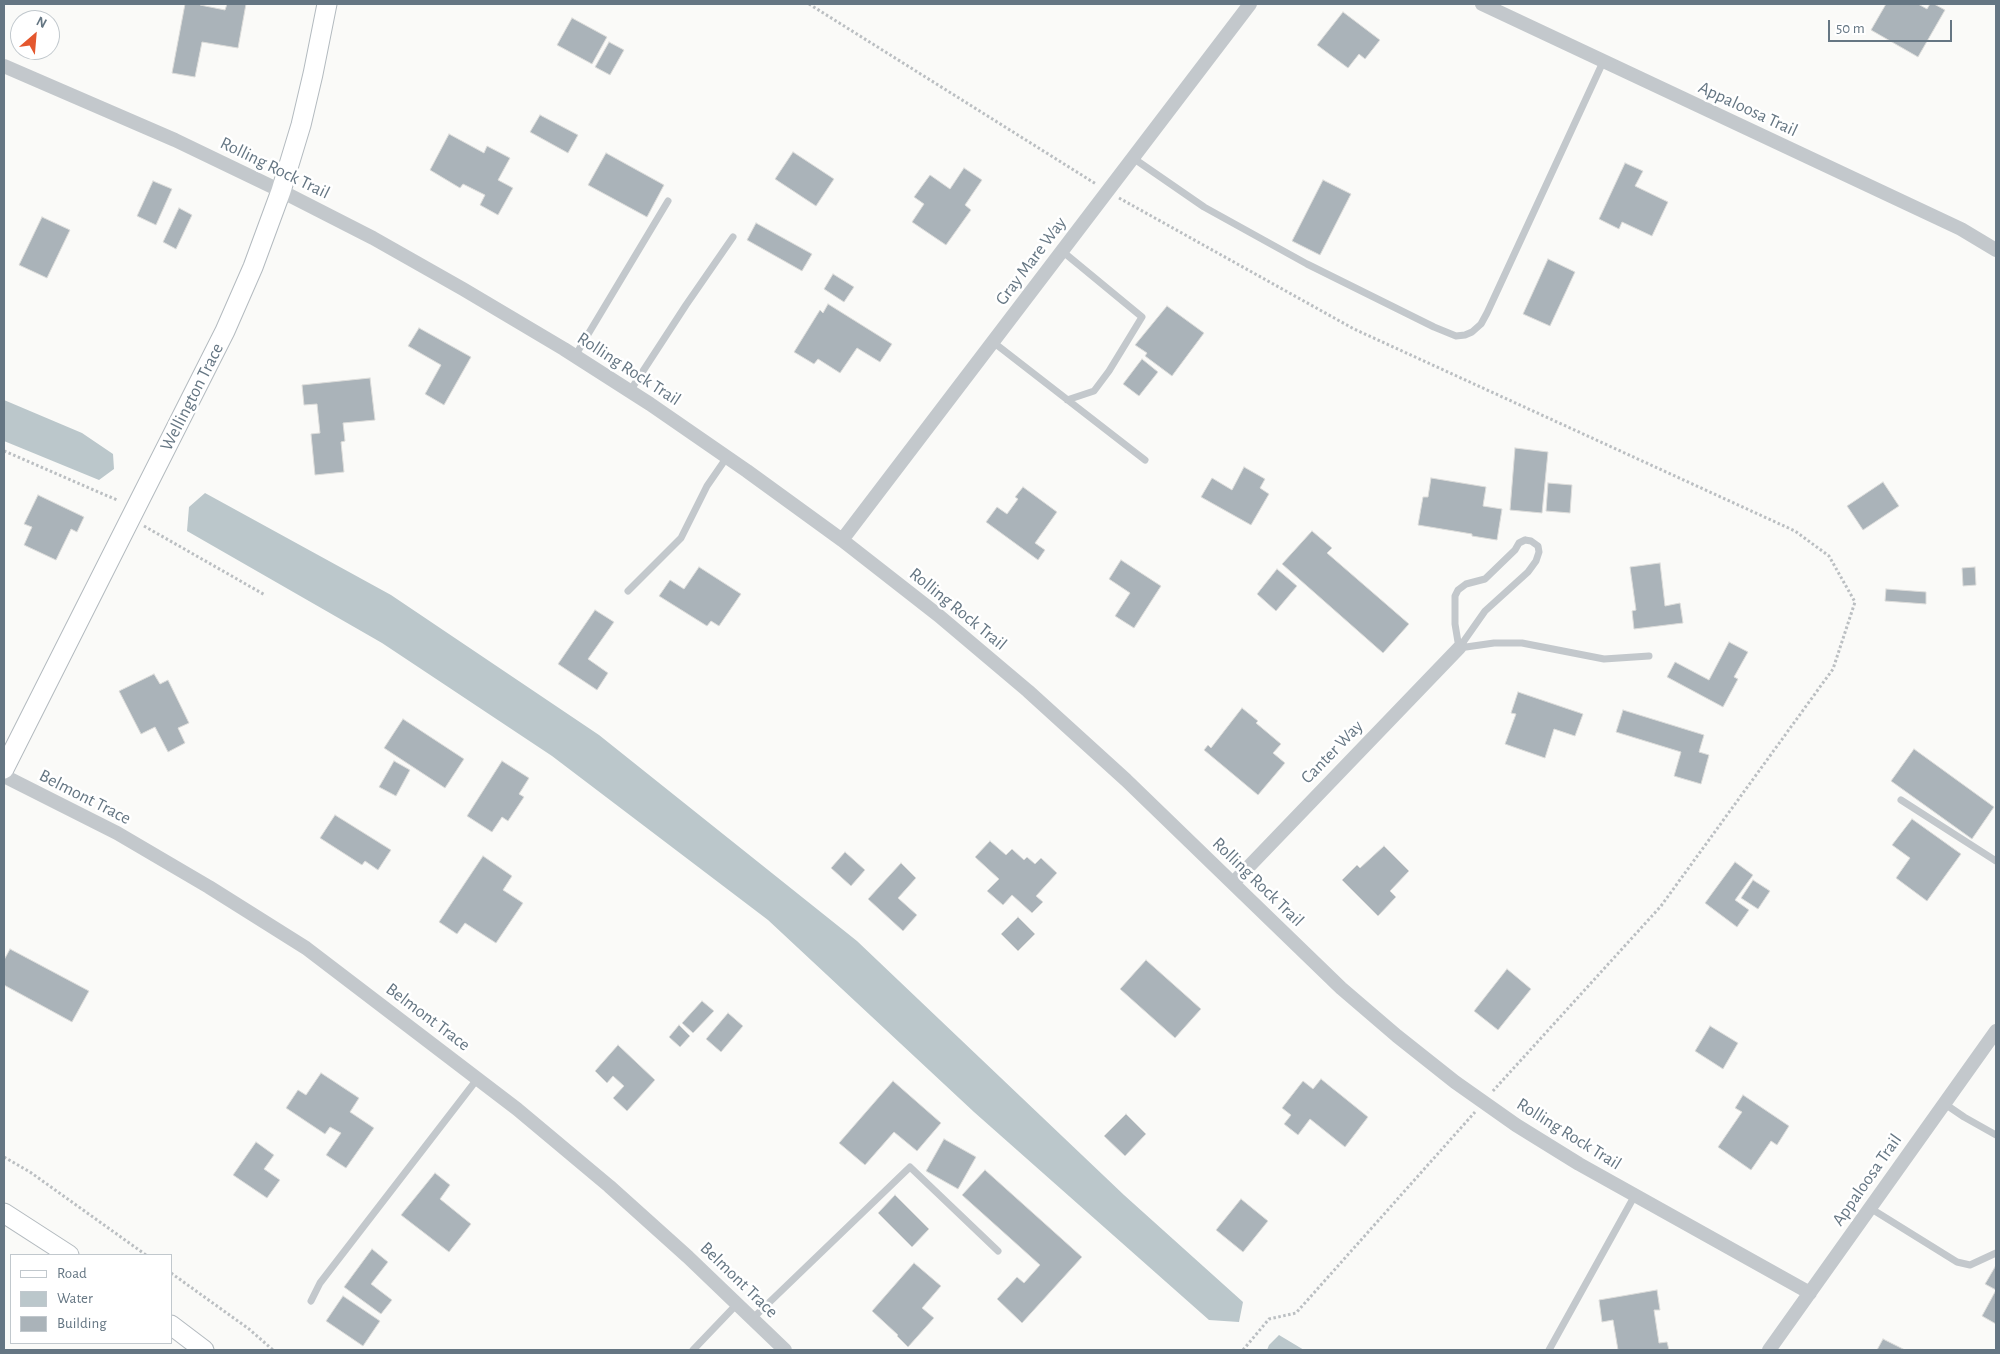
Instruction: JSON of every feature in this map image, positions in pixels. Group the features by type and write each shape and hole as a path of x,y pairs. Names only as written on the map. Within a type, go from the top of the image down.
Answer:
{"street":[{"name":"Wellington Trace","path":"4,769 225,331 253,267 281,191 301,124 327,4"},
{"name":"Gray Mare Way","path":"842,540 1250,4"},
{"name":"Appaloosa Trail","path":"1482,4 1961,229 1996,250"},
{"name":"Rolling Rock Trail","path":"4,66 54,86 175,140 373,238 455,284 575,356 727,457 842,540 938,615 1028,691 1126,780 1341,988 1397,1036 1516,1125 1579,1164 1810,1293"},
{"name":"Canter Way","path":"1233,883 1459,648"},
{"name":"Belmont Trace","path":"4,776 117,833 217,892 306,948 478,1078 609,1186 785,1350"},
{"name":"Appaloosa Trail","path":"1769,1350 1996,1031"},
{"path":"4,1213 67,1254"},
{"path":"172,1326 204,1350"}],"lane":[{"path":"1133,158 1204,207 1307,264 1434,327 1456,336 1465,335 1481,324 1603,62"},
{"path":"575,356 668,201"},
{"path":"630,392 686,305 733,237"},
{"path":"1062,252 1142,317 1109,371 1094,391 1068,400"},
{"path":"992,342 1144,460"},
{"path":"628,591 681,538 707,486 727,457"},
{"path":"1525,540 1531,541 1538,546 1539,552 1528,572 1485,611 1459,648 1455,624 1455,596 1458,590 1466,584 1485,579 1518,544 1525,540"},
{"path":"1459,648 1494,643 1522,643 1604,659 1649,656"},
{"path":"1901,800 1996,862"},
{"path":"311,1301 320,1283 478,1078"},
{"path":"1945,1104 1996,1135"},
{"path":"752,1319 910,1167 998,1251"},
{"path":"1549,1350 1634,1195"},
{"path":"1870,1208 1957,1262 1970,1265 1996,1253"},
{"path":"693,1350 737,1304"}],"path":[{"path":"809,4 1108,191 1354,328 1795,531 1829,556 1855,602 1833,669 1661,906 1483,1102 1296,1313 1268,1319 1243,1350"},
{"path":"4,451 117,500"},
{"path":"130,518 266,595"},
{"path":"4,1157 30,1172 145,1254"},
{"path":"172,1274 249,1329 273,1350"}],"water":[{"path":"4,400 82,433 113,454 114,469 99,480 4,441"},
{"path":"205,493 391,595 599,735 857,941 1124,1195 1243,1302 1239,1322 1209,1320 974,1112 768,920 552,756 382,643 187,531 189,507"},
{"path":"1279,1335 1304,1350 1267,1350 1269,1345"}],"building":[{"path":"185,4 200,4 225,10 227,4 246,4 238,48 202,42 195,77 172,73"},
{"path":"1886,4 1918,4 1927,9 1930,4 1934,4 1945,10 1918,57 1871,30"},
{"path":"1343,12 1380,40 1365,59 1359,54 1348,68 1317,45"},
{"path":"572,18 607,37 592,64 557,45"},
{"path":"609,42 624,50 610,75 595,67"},
{"path":"540,115 578,135 568,153 530,132"},
{"path":"449,134 484,153 487,146 510,158 498,180 513,188 498,215 480,205 485,195 463,184 460,188 430,170"},
{"path":"793,152 834,179 816,206 775,179"},
{"path":"606,153 664,185 647,217 588,185"},
{"path":"1625,163 1643,171 1635,186 1668,202 1652,236 1622,222 1619,229 1599,219"},
{"path":"964,168 982,180 965,205 971,210 946,245 912,222 924,204 914,197 930,175 950,189"},
{"path":"1323,180 1351,194 1320,255 1292,241"},
{"path":"153,181 172,189 156,225 137,216"},
{"path":"179,208 192,215 176,249 163,242"},
{"path":"42,217 70,230 47,278 19,265"},
{"path":"756,223 812,254 802,271 747,240"},
{"path":"1548,259 1575,272 1550,326 1523,314"},
{"path":"833,274 854,287 844,302 824,289"},
{"path":"828,304 892,344 880,362 857,348 840,373 818,359 814,364 794,352 820,310 823,313"},
{"path":"1167,306 1204,333 1172,376 1145,356 1147,353 1135,345"},
{"path":"419,328 471,357 444,405 425,394 441,365 408,346"},
{"path":"1142,359 1158,372 1139,396 1123,384"},
{"path":"370,378 375,420 343,423 345,441 341,442 344,472 315,475 311,434 320,433 317,404 304,405 302,385"},
{"path":"1515,448 1548,452 1542,513 1510,510"},
{"path":"1244,467 1265,479 1260,488 1269,494 1251,525 1201,497 1212,478 1232,490"},
{"path":"1431,478 1486,487 1483,506 1502,509 1497,540 1418,525 1423,497 1428,497"},
{"path":"1883,482 1899,506 1863,530 1847,506"},
{"path":"1548,483 1572,485 1570,513 1546,511"},
{"path":"1023,487 1057,512 1035,543 1045,550 1038,560 986,522 997,507 1007,514 1018,499 1015,497"},
{"path":"38,495 84,517 77,532 71,529 56,560 24,545 32,527 24,524"},
{"path":"1312,531 1332,548 1327,553 1409,624 1383,653 1282,564"},
{"path":"1121,560 1161,586 1134,628 1115,616 1130,593 1109,579"},
{"path":"1660,563 1665,606 1680,603 1683,623 1634,629 1632,611 1636,610 1630,567"},
{"path":"699,567 741,594 719,626 711,621 707,626 659,596 670,580 684,589"},
{"path":"1975,567 1976,585 1963,586 1962,568"},
{"path":"1277,569 1297,586 1276,611 1257,594"},
{"path":"1886,589 1926,592 1926,604 1885,601"},
{"path":"595,610 614,622 588,659 608,673 597,690 558,664"},
{"path":"1729,642 1748,652 1734,677 1738,679 1723,707 1667,677 1675,662 1709,680"},
{"path":"154,674 160,684 168,680 189,723 178,728 185,743 168,752 155,727 141,734 119,691"},
{"path":"1518,692 1583,714 1575,736 1554,729 1545,758 1505,744 1516,714 1511,713"},
{"path":"1242,708 1258,721 1256,723 1281,744 1273,753 1285,763 1258,795 1204,750 1208,745 1211,748"},
{"path":"1623,710 1704,735 1699,752 1709,755 1701,784 1674,776 1681,752 1616,732"},
{"path":"403,719 464,759 445,788 384,748"},
{"path":"1914,749 1994,807 1972,839 1891,781"},
{"path":"394,761 410,770 396,796 379,787"},
{"path":"502,761 529,778 519,794 524,797 508,821 502,817 492,832 467,816"},
{"path":"335,815 391,850 378,870 365,861 362,865 320,838"},
{"path":"1912,819 1961,854 1927,901 1896,878 1910,858 1892,845"},
{"path":"990,841 1006,855 1012,849 1024,860 1027,857 1035,864 1041,858 1057,873 1036,896 1043,902 1032,913 1012,895 1003,905 987,891 999,879 975,857"},
{"path":"1384,846 1409,871 1390,891 1396,897 1378,916 1342,880 1357,865 1360,868"},
{"path":"845,852 865,870 851,886 831,868"},
{"path":"483,856 512,876 503,890 523,903 496,943 465,923 457,934 439,922"},
{"path":"1735,862 1753,875 1735,900 1749,910 1737,927 1705,903"},
{"path":"901,863 916,878 898,898 917,915 903,931 868,899"},
{"path":"1753,880 1770,891 1758,909 1741,898"},
{"path":"1018,917 1035,934 1018,951 1001,934"},
{"path":"10,949 89,991 72,1022 4,985 4,960"},
{"path":"1146,960 1201,1009 1175,1038 1120,989"},
{"path":"1507,969 1531,989 1498,1030 1474,1011"},
{"path":"702,1001 714,1011 693,1033 682,1023"},
{"path":"728,1013 743,1026 721,1052 706,1039"},
{"path":"679,1025 690,1036 680,1047 669,1037"},
{"path":"1710,1026 1738,1043 1723,1069 1695,1051"},
{"path":"618,1045 655,1080 627,1111 613,1098 624,1086 613,1076 607,1083 595,1071"},
{"path":"321,1073 359,1098 350,1112 374,1128 346,1168 326,1155 341,1133 330,1127 325,1134 286,1108 298,1090 306,1095"},
{"path":"1321,1079 1368,1117 1345,1147 1310,1119 1298,1135 1284,1124 1291,1115 1282,1108 1303,1081 1313,1089"},
{"path":"893,1081 941,1123 917,1151 894,1132 865,1165 839,1143"},
{"path":"1743,1095 1789,1126 1777,1145 1771,1141 1751,1170 1718,1147 1742,1112 1735,1108"},
{"path":"1126,1114 1146,1134 1125,1156 1104,1136"},
{"path":"944,1139 976,1157 958,1189 926,1171"},
{"path":"256,1142 274,1155 264,1169 280,1180 267,1198 233,1175"},
{"path":"985,1170 1082,1257 1022,1323 997,1299 1017,1277 1024,1283 1040,1265 962,1195"},
{"path":"435,1173 450,1185 440,1199 471,1224 449,1252 401,1215"},
{"path":"895,1195 929,1229 912,1247 878,1213"},
{"path":"1241,1199 1268,1221 1243,1252 1216,1230"},
{"path":"372,1249 388,1262 371,1284 392,1300 381,1314 344,1287"},
{"path":"914,1263 941,1286 922,1308 934,1318 908,1347 872,1311"},
{"path":"1996,1268 1996,1290 1985,1284"},
{"path":"1657,1290 1660,1310 1654,1310 1659,1343 1667,1342 1669,1350 1618,1350 1613,1320 1602,1322 1599,1300"},
{"path":"1996,1290 1996,1324 1982,1316"},
{"path":"343,1296 380,1321 363,1346 326,1321"},
{"path":"1883,1339 1905,1350 1877,1350"}]}
